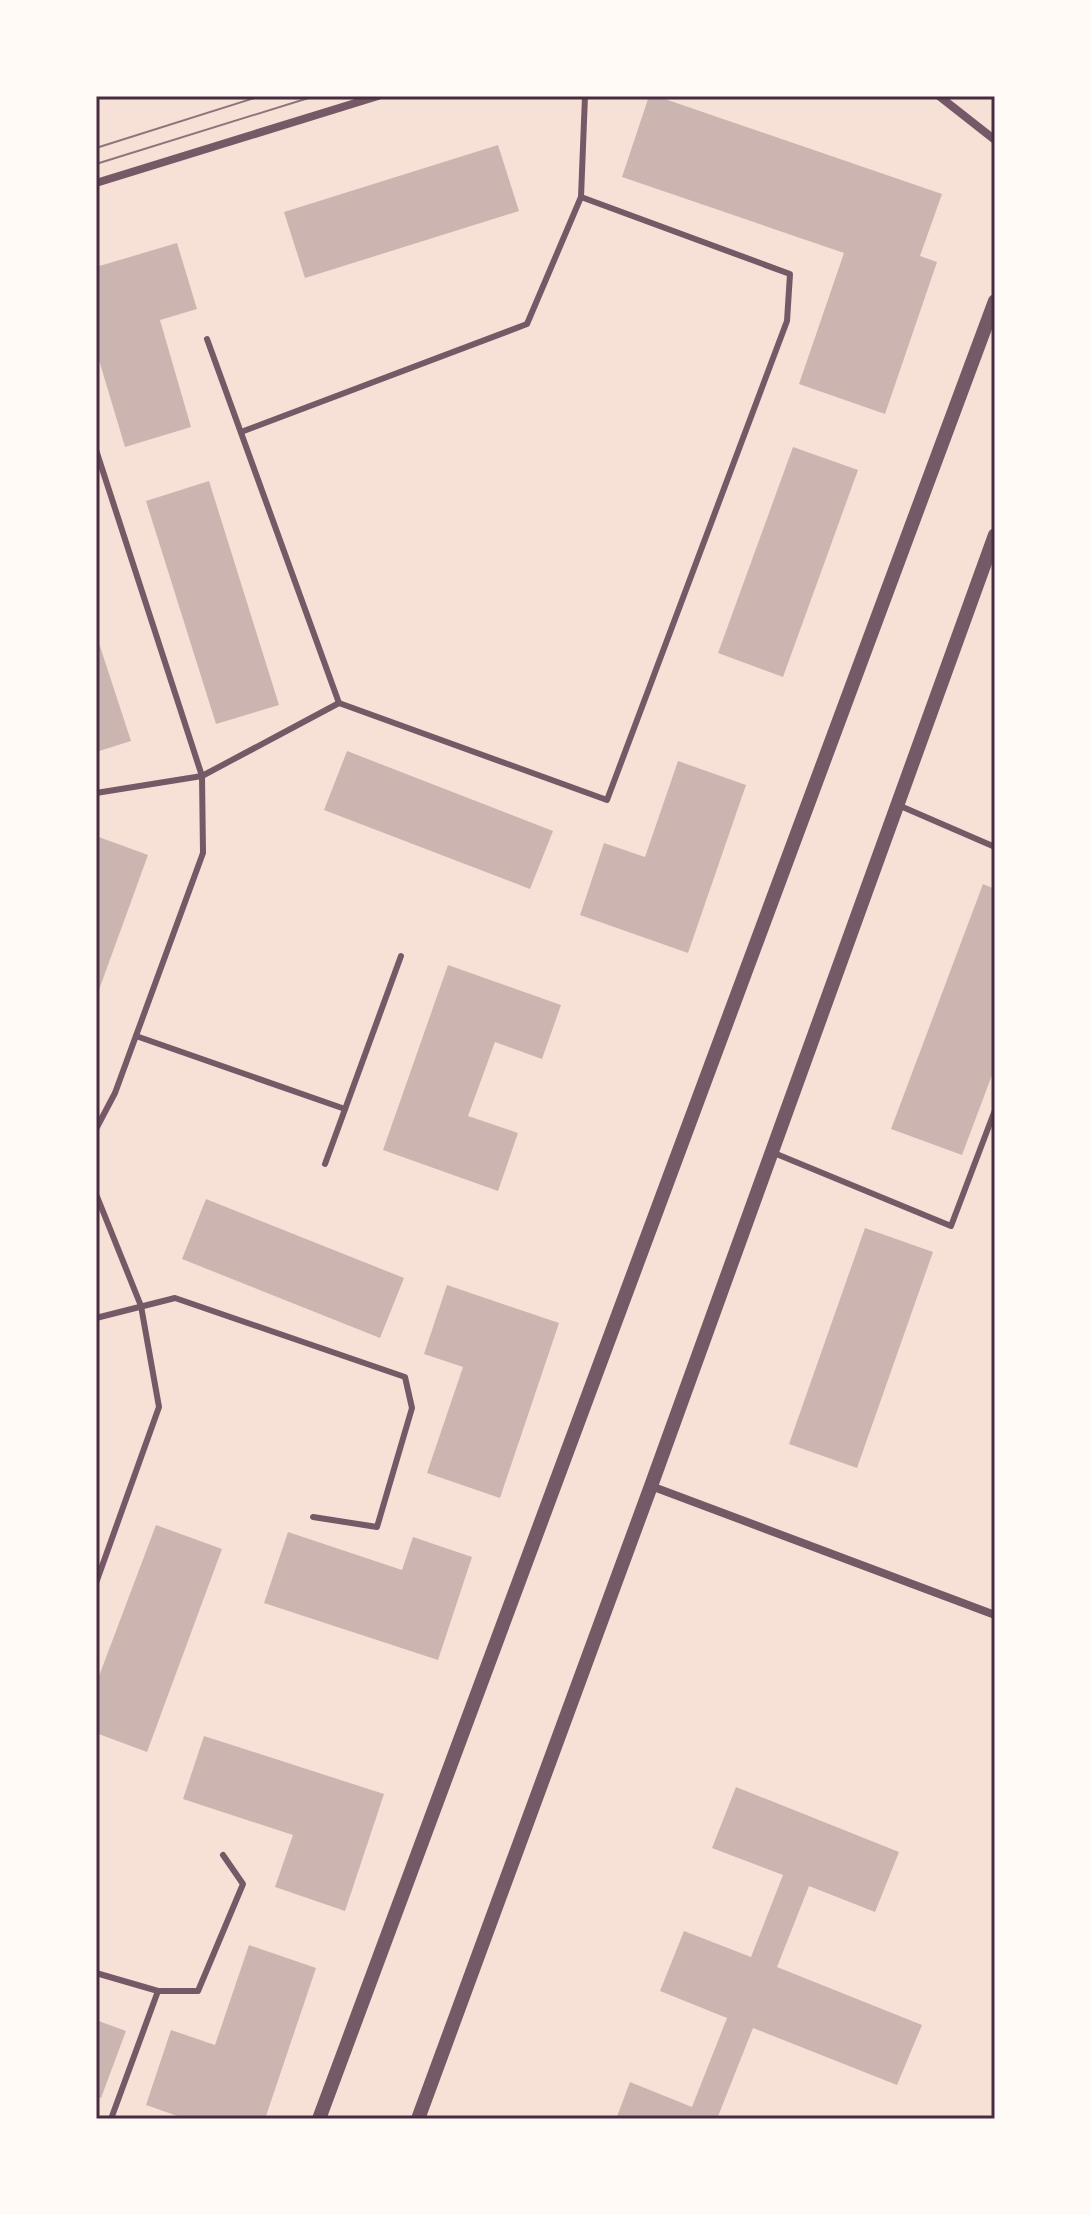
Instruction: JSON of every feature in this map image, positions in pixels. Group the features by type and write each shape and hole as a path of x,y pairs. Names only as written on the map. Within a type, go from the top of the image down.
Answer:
{"street":[{"path":"96,183 378,96"},
{"path":"939,96 995,140"},
{"path":"319,2119 995,301"},
{"path":"418,2119 995,535"},
{"path":"651,1486 995,1615"}],"lane":[{"path":"241,432 527,324 581,197 585,96"},
{"path":"96,793 202,776 339,703 607,800 787,321 790,274 581,197"},
{"path":"207,339 339,703"},
{"path":"96,450 202,776 203,853 115,1093 96,1129"},
{"path":"898,805 995,847"},
{"path":"325,1164 401,956"},
{"path":"136,1036 345,1109"},
{"path":"772,1152 951,1226 995,1110"},
{"path":"96,1194 141,1306 159,1407 96,1583"},
{"path":"96,1318 175,1298 405,1377 412,1408 377,1527 313,1517"},
{"path":"96,1973 158,1991 198,1991 243,1884 223,1855"},
{"path":"111,2119 158,1991"}],"building":[{"path":"649,96 942,194 920,256 937,262 885,414 799,384 844,253 622,177"},
{"path":"498,145 519,211 305,278 284,212"},
{"path":"177,243 197,309 160,320 191,427 125,447 96,350 96,267"},
{"path":"793,447 858,470 783,677 718,653"},
{"path":"209,481 279,705 216,724 146,501"},
{"path":"96,634 131,741 96,752"},
{"path":"347,751 553,831 530,889 324,810"},
{"path":"678,761 746,785 688,953 580,915 604,843 645,857"},
{"path":"96,836 148,855 96,998"},
{"path":"983,884 995,889 995,1067 962,1155 891,1129"},
{"path":"448,965 561,1005 542,1059 495,1042 468,1116 518,1133 498,1191 383,1150"},
{"path":"206,1199 404,1278 380,1338 182,1259"},
{"path":"865,1228 933,1252 857,1468 789,1444"},
{"path":"447,1285 559,1323 500,1498 427,1473 463,1367 424,1354"},
{"path":"156,1525 222,1549 147,1752 96,1733 96,1684"},
{"path":"288,1532 402,1570 413,1537 472,1557 438,1660 264,1603"},
{"path":"204,1736 384,1794 345,1911 275,1887 293,1835 183,1799"},
{"path":"736,1787 899,1852 875,1912 809,1886 777,1967 922,2025 897,2085 753,2028 717,2119 616,2119 630,2082 692,2107 727,2018 660,1991 684,1931 751,1957 783,1875 712,1848"},
{"path":"249,1945 316,1968 265,2119 186,2119 146,2105 171,2030 215,2045"},
{"path":"96,2020 126,2031 101,2098 96,2096"}],"tram line":[{"path":"96,148 261,96"},
{"path":"96,164 315,96"}]}
